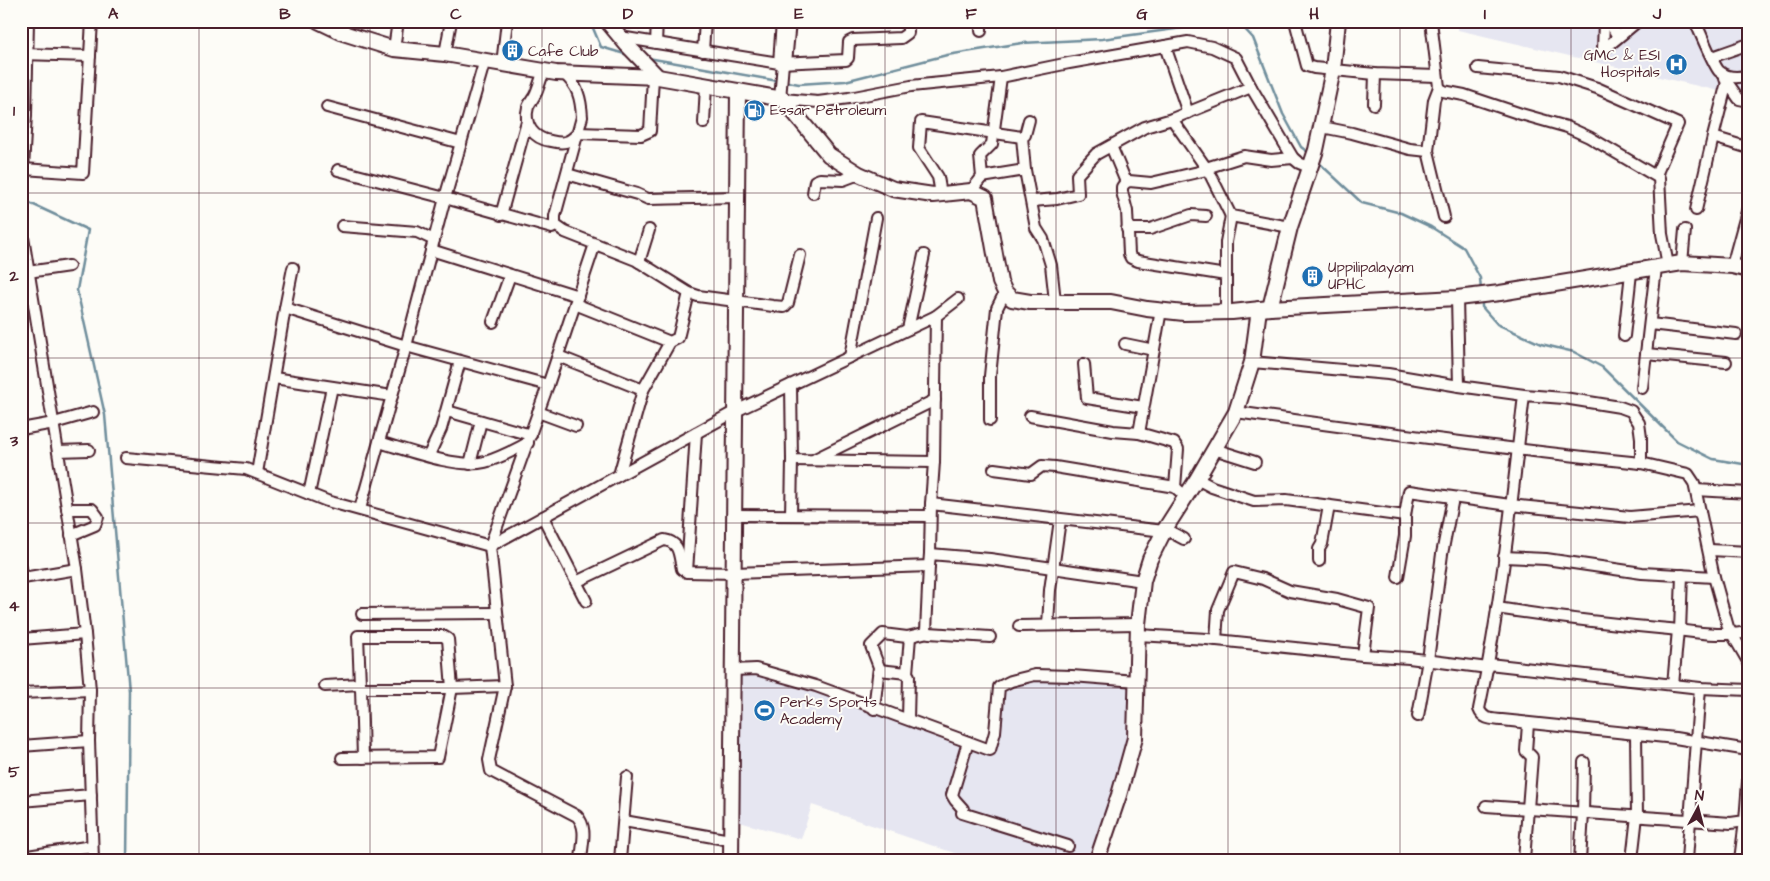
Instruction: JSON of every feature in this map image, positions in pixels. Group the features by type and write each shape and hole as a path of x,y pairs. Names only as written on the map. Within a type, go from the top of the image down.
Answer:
{"street":[{"path":"28,21 24,54 22,169 83,174 92,21"},
{"path":"318,21 343,27 394,49 445,54 563,73 654,74 706,86 782,99 818,102 912,86 1001,77 1188,42 1212,47 1236,58 1293,158 1299,164 1313,160"},
{"path":"394,49 398,21"},
{"path":"445,54 451,21"},
{"path":"502,64 507,21"},
{"path":"578,133 641,135 650,131 654,74 607,21"},
{"path":"656,43 657,21"},
{"path":"703,51 705,21"},
{"path":"782,21 782,99 829,155 858,174 893,189 933,195 971,191 984,198 1000,282 1005,292 1012,299 1030,302 1111,302 1184,313 1226,312 1265,308 1463,297 1500,293 1668,266 1732,266 1749,270"},
{"path":"783,63 790,21"},
{"path":"623,41 656,43 783,63 846,60 848,58 849,42 852,40 901,38 908,33 908,21"},
{"path":"1295,21 1307,66 1375,74 1437,76"},
{"path":"994,470 1031,474 1042,466 1055,467 1180,491 1197,479 1236,412 1252,362 1265,308 1322,127 1333,70 1338,21"},
{"path":"1431,21 1439,87 1434,100 1428,151 1444,217"},
{"path":"1604,21 1602,50 1638,21"},
{"path":"1609,21 1618,37"},
{"path":"1695,21 1718,71 1739,99 1749,101"},
{"path":"1712,57 1749,44"},
{"path":"1165,46 1188,113"},
{"path":"24,54 90,56"},
{"path":"360,509 406,346 444,198 485,60"},
{"path":"1478,68 1559,76 1597,88 1678,124 1656,175"},
{"path":"501,215 527,121 528,108 544,71"},
{"path":"1718,71 1730,77 1740,78 1749,75"},
{"path":"555,225 555,216 582,117 582,102 576,87 563,73"},
{"path":"1374,104 1375,74"},
{"path":"982,177 980,156 992,144 1001,77"},
{"path":"1696,210 1727,82"},
{"path":"704,123 706,86"},
{"path":"1032,201 1051,200 1078,194 1076,176 1096,154 1145,127 1188,113 1251,87"},
{"path":"1439,87 1443,91 1464,95 1568,127 1660,178 1662,234 1668,266"},
{"path":"731,860 738,91"},
{"path":"326,107 461,143"},
{"path":"1172,119 1207,169 1231,216 1226,242 1226,312"},
{"path":"1029,120 1025,135 1022,137 1025,170 1036,228 1043,239 1051,265 1055,301"},
{"path":"527,121 531,131 538,138 549,141 563,143 571,141 578,133"},
{"path":"941,194 938,177 919,148 920,122 1022,137"},
{"path":"1322,127 1410,149 1428,151"},
{"path":"1713,137 1749,148"},
{"path":"1111,146 1126,182"},
{"path":"1226,275 1180,269 1131,258 1129,254 1127,211 1122,186 1129,181 1151,183 1207,169 1244,156 1271,160 1293,158"},
{"path":"338,170 552,228 555,225"},
{"path":"971,191 982,177 1025,170"},
{"path":"567,174 637,194 648,199 738,197"},
{"path":"813,193 815,181 820,179 844,180 858,174"},
{"path":"1732,266 1749,204"},
{"path":"1127,229 1150,229 1191,215 1206,216"},
{"path":"1231,216 1290,227"},
{"path":"850,357 876,218"},
{"path":"21,225 26,273 54,424 77,569 85,634 90,690 89,741 93,860"},
{"path":"555,225 565,232 639,262 689,293 698,296 784,307 790,298 800,255"},
{"path":"342,226 417,232 433,245 576,300 670,342"},
{"path":"639,262 649,230"},
{"path":"1642,388 1650,324 1668,266 1685,230"},
{"path":"581,860 584,828 577,816 491,771 489,760 504,686 490,546 548,385 595,244"},
{"path":"908,330 924,255"},
{"path":"26,273 69,266"},
{"path":"257,473 293,268"},
{"path":"1624,336 1631,273"},
{"path":"493,322 510,275"},
{"path":"990,420 990,376 997,308 1005,292"},
{"path":"619,475 643,390 670,342 678,338 689,293"},
{"path":"1459,386 1463,297"},
{"path":"126,458 246,469 327,501 490,546 736,411 936,316 958,298"},
{"path":"285,308 406,346 548,385"},
{"path":"1139,432 1161,310"},
{"path":"928,632 926,630 934,462 936,316"},
{"path":"1650,324 1736,334"},
{"path":"1125,344 1154,350"},
{"path":"1646,354 1726,362"},
{"path":"558,356 643,390"},
{"path":"428,455 442,429 460,361"},
{"path":"1252,362 1388,374 1459,386 1620,407 1631,411 1639,423 1641,463"},
{"path":"1084,364 1087,398 1142,407"},
{"path":"274,378 392,396"},
{"path":"791,385 791,515"},
{"path":"309,494 332,387"},
{"path":"1524,395 1497,608 1479,709 1480,713 1486,718 1528,724 1696,741 1748,750"},
{"path":"812,460 935,400"},
{"path":"447,411 481,421 529,439"},
{"path":"21,428 54,424 93,412"},
{"path":"538,412 576,426"},
{"path":"1236,412 1518,450 1641,463 1688,474 1696,490 1710,550 1714,578 1728,627 1749,663"},
{"path":"1030,416 1113,430 1139,432 1174,443 1178,449 1180,491 1165,530 1150,559 1143,581 1138,629 1135,738 1119,795 1097,860"},
{"path":"470,464 481,421"},
{"path":"686,572 696,433"},
{"path":"379,442 458,463 470,464 498,458 529,439"},
{"path":"1214,448 1255,462"},
{"path":"58,451 89,450"},
{"path":"792,460 934,462"},
{"path":"1197,479 1212,487 1254,501 1286,500 1405,516"},
{"path":"1696,490 1749,493"},
{"path":"1398,577 1410,491 1510,505 1630,516 1700,511"},
{"path":"1418,716 1428,660 1442,554 1454,498"},
{"path":"931,504 1060,520 1165,530 1184,539"},
{"path":"1319,561 1319,549 1322,544 1329,506"},
{"path":"67,509 92,509 98,517 95,525 71,535"},
{"path":"735,515 930,516"},
{"path":"543,517 586,600"},
{"path":"1048,625 1050,590 1060,520"},
{"path":"576,582 664,540 672,541 676,545 682,568 686,572 734,573 929,566"},
{"path":"1710,550 1749,552"},
{"path":"930,554 990,559 1143,581"},
{"path":"1504,557 1546,559 1642,573 1714,578"},
{"path":"22,575 77,569"},
{"path":"1216,640 1218,610 1234,572 1263,579 1290,591 1337,599 1369,608 1363,655"},
{"path":"1673,684 1679,630 1682,575"},
{"path":"1497,608 1614,624 1732,635 1749,632"},
{"path":"362,614 496,612"},
{"path":"1019,626 1106,626 1216,640 1363,655 1700,688 1749,690"},
{"path":"874,709 879,670 871,646 883,634 910,636 928,632 990,637"},
{"path":"21,638 85,634"},
{"path":"342,758 363,758 438,757 452,688 448,639 443,636 358,636 363,758"},
{"path":"908,719 909,676 907,673 910,636"},
{"path":"733,670 756,670 816,686 874,709 908,719 990,750 995,732 999,687 1011,681 1035,675 1136,681"},
{"path":"879,670 907,673"},
{"path":"325,686 452,688 504,686"},
{"path":"1687,860 1700,688"},
{"path":"21,693 90,690"},
{"path":"1524,860 1532,758 1526,751 1528,724"},
{"path":"1632,860 1637,816 1636,734"},
{"path":"1749,737 1749,754"},
{"path":"21,746 89,741"},
{"path":"968,742 952,795 963,809 962,813 1068,846"},
{"path":"1580,860 1584,762"},
{"path":"1740,860 1747,821 1749,769"},
{"path":"620,860 628,777"},
{"path":"21,801 91,795"},
{"path":"1486,806 1731,823 1747,821"},
{"path":"624,821 730,840"},
{"path":"25,858 92,846"}],"shaded area":[{"name":"GMC & ESI Hospitals","path":"1459,21 1749,21 1749,98 1458,30"},
{"path":"762,674 906,723 991,756 1000,734 1001,693 1030,681 1093,682 1129,685 1129,729 1115,789 1093,860 975,860 812,805 801,839 736,821 739,676"}],"waterway":[{"path":"590,21 601,47 628,55"},
{"path":"783,81 799,84 845,81 947,55 1022,43 1102,39 1219,23 1242,26 1253,38 1283,114 1301,147 1309,153"},
{"path":"648,58 778,81"},
{"path":"1316,160 1362,203 1401,213 1431,227 1464,248 1480,278 1481,291"},
{"path":"21,199 88,230 77,290 105,415 129,691 127,860"},
{"path":"1482,299 1482,307 1497,324 1541,344 1574,352 1602,367 1677,441 1713,459 1749,465"}],"place":[{"name":"Cafe Club","path":"512,51"},
{"name":"GMC & ESI Hospitals","path":"1676,64"},
{"name":"Essar Petroleum","path":"754,110"},
{"name":"Uppilipalayam UPHC","path":"1312,276"},
{"name":"Perks Sports Academy","path":"764,711"}]}
